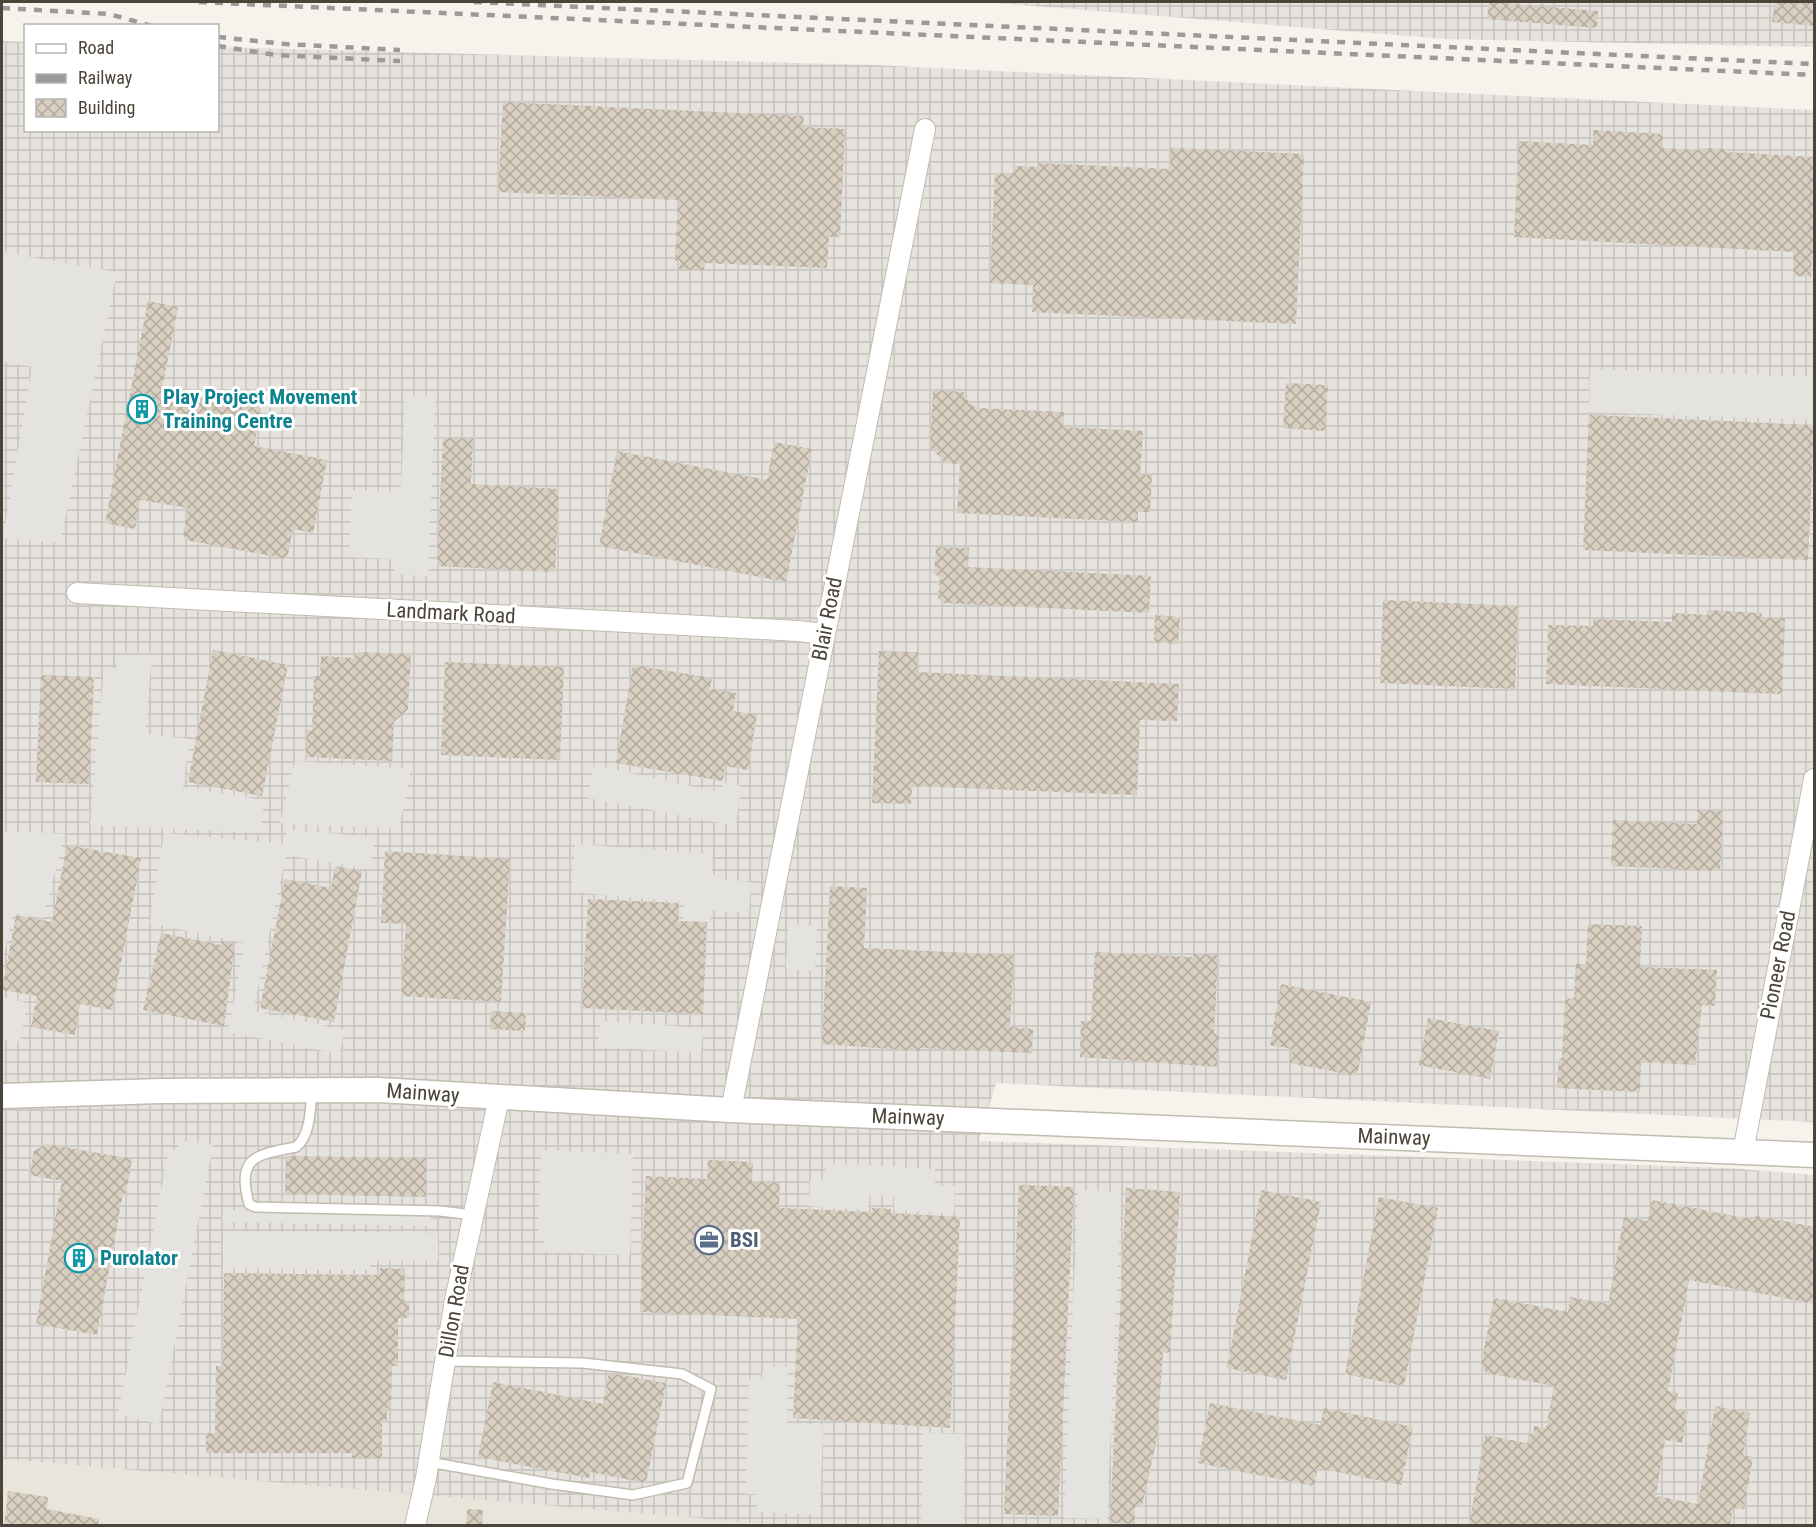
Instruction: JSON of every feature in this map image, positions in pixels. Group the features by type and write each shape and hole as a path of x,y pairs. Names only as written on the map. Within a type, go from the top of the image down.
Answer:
{"street":[{"name":"Blair Road","path":"731,1110 925,129"},
{"name":"Landmark Road","path":"77,593 824,634"},
{"name":"Pioneer Road","path":"1743,1152 1815,779"},
{"name":"Mainway","path":"2,1096 150,1091 379,1090 731,1110 1815,1155"},
{"name":"Dillon Road","path":"415,1526 429,1462 445,1361 473,1215 499,1098"}],"lane":[{"path":"312,1091 308,1123 300,1144 296,1147 261,1154 248,1164 243,1174 249,1204 255,1207 440,1211 473,1215"},
{"path":"429,1462 633,1495 687,1484 711,1389 682,1374 583,1363 445,1361"}],"shaded area":[{"path":"984,2 1814,2 1814,47 1446,39"},
{"path":"2,41 24,42 24,132 219,132 219,47 873,65 1814,110 1814,1122 996,1083 979,1141 1728,1168 1814,1175 1814,1525 791,1526 2,1459"},
{"path":"2,252 117,272 60,543 3,538 32,367 2,361"},
{"path":"1590,369 1814,377 1813,420 1589,412"},
{"path":"405,395 435,396 428,576 394,574 394,559 349,557 352,490 401,492"},
{"path":"117,655 152,655 145,734 190,739 183,787 264,800 260,833 90,825 104,668 117,668"},
{"path":"295,761 411,769 399,829 280,823"},
{"path":"594,765 719,792 724,782 741,786 736,826 588,798"},
{"path":"287,830 376,837 369,869 286,855 253,1011 344,1030 340,1054 228,1032 245,943 150,923 164,833 285,844"},
{"path":"2,831 65,834 43,918 13,913 2,965"},
{"path":"575,844 713,854 711,873 721,879 751,882 749,913 711,910 710,923 683,921 684,902 571,892"},
{"path":"788,924 817,926 815,971 786,969"},
{"path":"2,997 27,1003 20,1041 2,1040"},
{"path":"600,1021 703,1028 701,1053 598,1047"},
{"path":"184,1141 213,1145 159,1424 118,1414 168,1155"},
{"path":"541,1150 633,1154 630,1255 543,1252 544,1237 538,1237"},
{"path":"826,1163 935,1169 935,1185 955,1186 954,1214 894,1210 894,1197 870,1195 868,1210 809,1206 810,1180 825,1180"},
{"path":"1078,1190 1121,1192 1107,1519 1064,1518"},
{"path":"223,1210 431,1214 430,1226 222,1222"},
{"path":"223,1231 438,1233 438,1261 371,1261 370,1270 223,1268"},
{"path":"763,1367 788,1367 787,1423 823,1425 820,1515 757,1512 757,1494 746,1494 749,1379 762,1379"},
{"path":"923,1433 965,1434 963,1525 921,1524"},
{"path":"2,1459 791,1525 2,1525"}],"building":[{"path":"1489,2 1598,11 1597,28 1487,19"},
{"path":"1775,2 1815,2 1815,26 1772,22"},
{"path":"503,102 804,116 803,127 845,129 840,237 829,237 827,268 705,263 704,270 679,269 680,261 675,261 678,200 498,192"},
{"path":"1593,130 1663,134 1662,148 1726,149 1726,152 1815,157 1815,253 1812,253 1811,277 1793,276 1794,252 1514,237 1519,141 1593,145"},
{"path":"1171,148 1304,154 1296,324 1032,312 1033,285 990,283 995,173 1013,174 1014,166 1039,167 1039,163 1170,169"},
{"path":"148,301 178,307 162,389 261,408 254,446 327,460 313,533 293,529 287,559 186,540 183,535 188,508 140,500 135,529 105,523"},
{"path":"1286,383 1328,385 1325,431 1283,428"},
{"path":"933,390 964,392 964,396 976,408 1064,412 1063,427 1143,431 1140,475 1152,475 1150,512 1138,512 1138,522 957,513 960,464 945,463 930,447"},
{"path":"1589,415 1814,425 1808,560 1583,550"},
{"path":"443,438 473,439 471,484 559,489 555,572 437,566"},
{"path":"774,442 812,449 786,582 599,546 617,451 767,480"},
{"path":"936,547 969,548 968,567 1151,576 1149,613 943,603 938,598 940,578 934,573"},
{"path":"1383,600 1518,606 1515,689 1380,683"},
{"path":"1707,610 1762,613 1762,618 1785,618 1782,694 1546,684 1548,625 1593,626 1593,619 1672,622 1672,613 1707,615"},
{"path":"1155,615 1180,617 1178,644 1154,642"},
{"path":"213,650 288,665 262,796 188,782"},
{"path":"879,651 918,652 917,672 1179,684 1177,721 1140,720 1137,795 912,786 911,804 872,803"},
{"path":"359,652 411,654 408,709 394,722 392,761 306,757 307,730 312,731 314,676 320,676 321,656 353,658"},
{"path":"445,662 564,667 560,760 441,755"},
{"path":"633,665 712,678 710,689 736,693 733,711 757,715 748,770 725,766 723,781 616,763"},
{"path":"41,675 94,677 89,784 36,782"},
{"path":"1697,810 1723,811 1720,871 1611,866 1613,820 1697,824"},
{"path":"67,845 141,858 112,1010 80,1004 75,1035 31,1027 37,996 2,990 16,915 52,922"},
{"path":"385,851 510,859 501,1002 401,996 406,924 381,923"},
{"path":"335,866 362,871 334,1022 260,1008 285,879 331,888"},
{"path":"830,886 867,888 864,948 1014,955 1010,1027 1033,1029 1032,1053 920,1048 920,1051 822,1044"},
{"path":"588,899 678,903 678,921 707,922 703,1014 582,1008"},
{"path":"1588,924 1642,926 1640,967 1717,970 1715,1006 1702,1005 1695,1065 1641,1062 1640,1092 1557,1088 1559,1058 1562,1058 1565,999 1574,998 1576,964 1586,964"},
{"path":"161,933 221,945 222,941 235,944 224,1026 143,1010"},
{"path":"1095,952 1193,957 1193,954 1218,955 1214,1033 1219,1034 1217,1067 1080,1057 1081,1021 1091,1021"},
{"path":"1281,984 1371,1002 1357,1076 1290,1063 1292,1049 1270,1045"},
{"path":"491,1011 526,1013 525,1031 490,1029"},
{"path":"1428,1018 1499,1031 1490,1079 1419,1065"},
{"name":"Purolator","path":"47,1144 132,1159 126,1193 123,1193 97,1335 36,1324 62,1181 30,1175 34,1151"},
{"path":"286,1156 426,1158 426,1197 285,1194"},
{"path":"708,1160 753,1162 752,1181 780,1183 779,1208 873,1212 872,1208 891,1209 891,1213 960,1217 950,1428 793,1418 798,1319 640,1312 646,1176 707,1179"},
{"path":"1019,1185 1074,1187 1058,1516 1004,1514"},
{"path":"1126,1188 1180,1192 1170,1353 1163,1352 1157,1438 1142,1506 1135,1506 1134,1524 1110,1523"},
{"path":"1261,1190 1321,1202 1286,1380 1227,1368"},
{"path":"1379,1197 1438,1208 1404,1386 1345,1374"},
{"path":"1652,1200 1755,1220 1756,1216 1815,1227 1815,1304 1689,1280 1668,1391 1678,1393 1675,1409 1688,1412 1682,1443 1665,1440 1656,1496 1698,1504 1715,1406 1750,1413 1743,1455 1753,1457 1744,1509 1733,1508 1730,1526 1469,1526 1485,1435 1527,1443 1529,1434 1533,1435 1534,1426 1546,1428 1554,1386 1486,1373 1481,1365 1494,1298 1568,1312 1570,1297 1608,1304 1624,1217 1648,1221"},
{"path":"380,1268 405,1269 404,1302 409,1302 409,1318 398,1318 398,1366 392,1366 391,1409 387,1408 387,1423 382,1423 382,1458 352,1458 352,1453 206,1453 206,1433 215,1433 216,1366 223,1366 224,1273 380,1275"},
{"path":"609,1373 666,1383 646,1483 590,1472 589,1478 478,1457 493,1382 603,1404"},
{"path":"1210,1403 1320,1425 1324,1408 1413,1427 1401,1485 1318,1468 1314,1486 1198,1463"},
{"path":"8,1491 48,1497 47,1509 99,1519 98,1526 4,1526"},
{"path":"467,1509 483,1510 482,1526 466,1526"}],"railway":[{"path":"199,2 1814,75"},
{"path":"474,2 1814,64"},
{"path":"2,8 109,14 145,24"},
{"path":"219,37 285,44 400,50"},
{"path":"219,46 276,55 400,61"}],"place":[{"name":"Play Project Movement Training Centre","path":"142,409"},
{"name":"BSI","path":"709,1240"},
{"name":"Purolator","path":"79,1258"}]}
